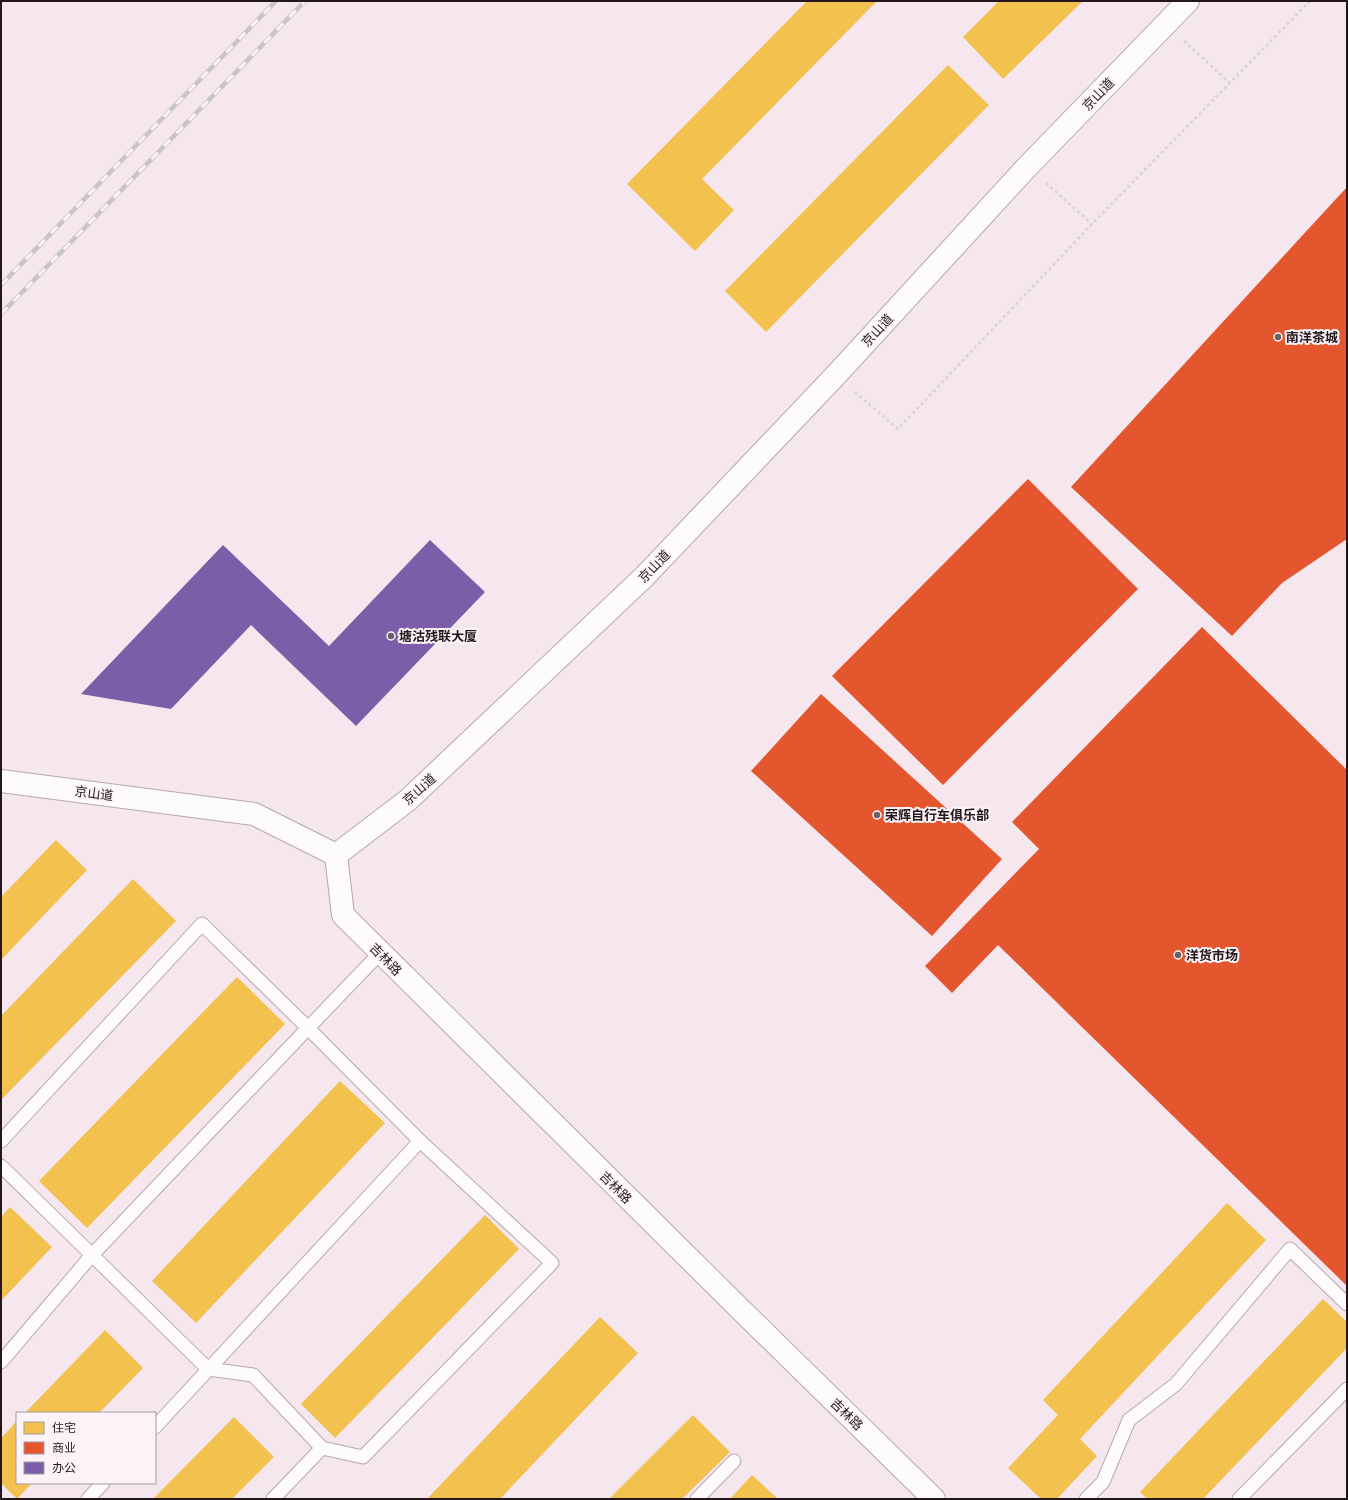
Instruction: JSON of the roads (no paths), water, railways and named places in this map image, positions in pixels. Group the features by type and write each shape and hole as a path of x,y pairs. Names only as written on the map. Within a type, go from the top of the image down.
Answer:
{"street":[{"name":"京山道","path":"1,781 254,814 336,855 408,800 644,577 836,375 1028,167 1188,1"},
{"name":"吉林路","path":"336,855 343,914 380,953 934,1499"}],"lane":[{"path":"1,1141 202,924 420,1141 552,1262 363,1457 322,1448 253,1375 208,1369 1,1166"},
{"path":"1,1362 92,1255 380,953"},
{"path":"156,1425 420,1141"},
{"path":"1086,1499 1103,1482 1129,1420 1176,1384 1290,1249 1347,1304"},
{"path":"1239,1499 1347,1389"},
{"path":"273,1499 322,1448"},
{"path":"697,1499 734,1462"},
{"path":"88,1499 102,1484"}],"railway":[{"path":"1,285 276,1"},
{"path":"1,314 305,1"}],"place":[{"name":"南洋茶城","path":"1278,337"},
{"name":"塘沽残联大厦","path":"391,636"},
{"name":"荣辉自行车俱乐部","path":"877,815"},
{"name":"洋货市场","path":"1178,955"}]}
